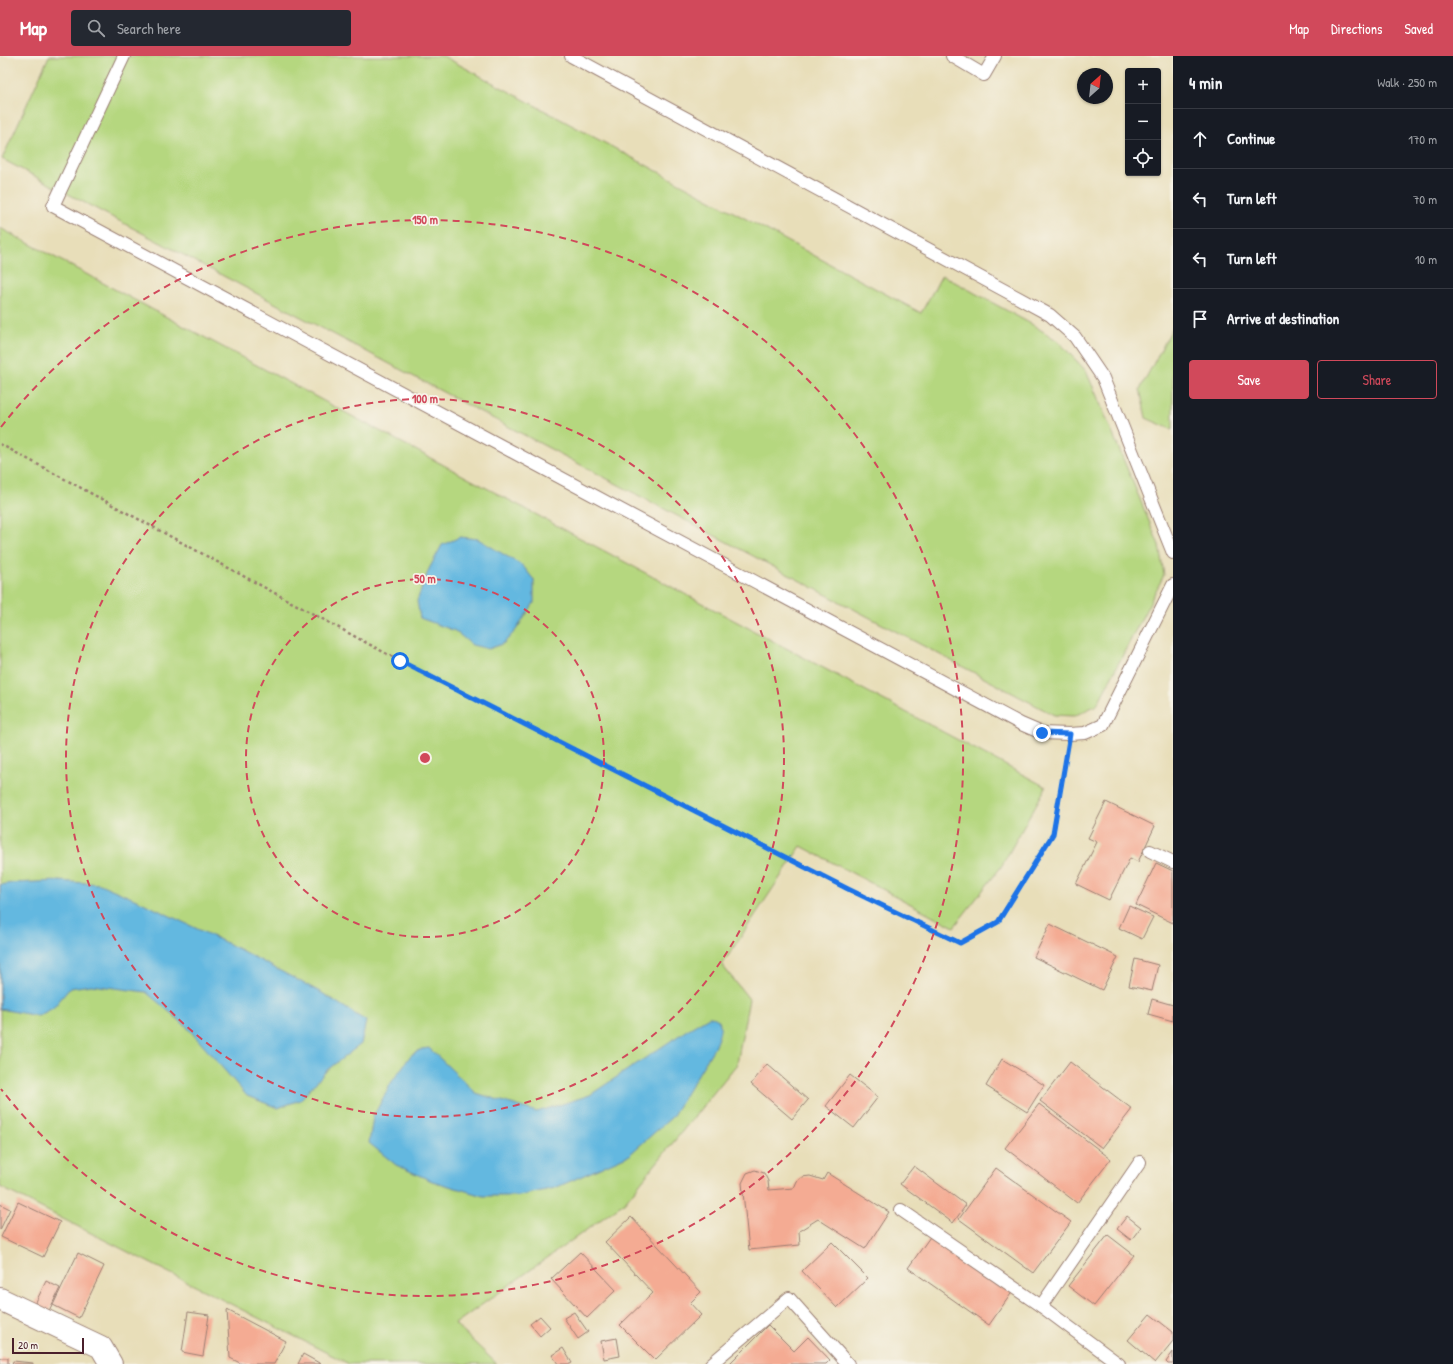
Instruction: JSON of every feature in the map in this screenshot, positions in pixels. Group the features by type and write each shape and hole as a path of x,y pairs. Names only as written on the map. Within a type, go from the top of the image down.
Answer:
{"street":[{"path":"0,1299 101,1347 112,1364"}],"lane":[{"path":"124,56 53,206 1021,724 1042,733 1070,734 1085,733 1103,725 1173,586"},
{"path":"571,56 1050,315 1075,337 1103,378 1173,553"},
{"path":"952,56 984,75 995,56"},
{"path":"1150,851 1173,862"},
{"path":"1042,1306 1140,1162"},
{"path":"901,1210 1042,1306 1119,1364"},
{"path":"711,1364 789,1298 848,1364"}],"path":[{"path":"0,444 407,665 848,889 960,943 998,922 1053,834 1070,734"}],"green space":[{"path":"49,56 443,56 921,313 942,275 1033,325 1058,341 1086,371 1159,545 1164,575 1097,705 1074,716 1054,715 2,159"},
{"path":"0,228 1046,787 1001,867 954,927 801,846 722,965 749,999 737,1064 624,1203 455,1324 497,1364 349,1364 0,1187"},
{"path":"1173,327 1173,430 1146,418 1140,389"}],"water":[{"path":"460,537 478,539 523,566 534,580 534,603 516,630 504,643 489,649 472,645 455,631 420,618 417,601 429,569 442,545"},
{"path":"58,881 100,884 233,946 322,993 366,1021 361,1044 327,1070 300,1100 278,1108 247,1096 186,1026 146,992 91,985 70,988 53,1008 38,1016 0,1009 0,885"},
{"path":"709,1017 715,1018 720,1024 718,1039 672,1117 629,1155 555,1188 519,1196 483,1196 432,1181 396,1165 369,1143 373,1117 391,1083 411,1055 422,1049 429,1048 476,1093 537,1112 590,1095"}],"building":[{"path":"1106,802 1155,826 1138,862 1130,858 1109,900 1076,884 1097,842 1088,838"},
{"path":"1156,863 1173,871 1173,923 1136,905"},
{"path":"1129,906 1153,917 1142,939 1119,928"},
{"path":"1050,924 1118,957 1102,990 1034,957"},
{"path":"1135,959 1158,965 1152,991 1129,986"},
{"path":"1152,999 1173,1005 1173,1021 1148,1014"},
{"path":"1002,1059 1044,1085 1027,1112 986,1086"},
{"path":"1070,1062 1132,1109 1102,1148 1040,1101"},
{"path":"767,1064 808,1100 792,1119 751,1084"},
{"path":"850,1075 878,1097 854,1128 826,1106"},
{"path":"1039,1104 1111,1159 1077,1203 1005,1148"},
{"path":"914,1166 966,1205 953,1223 900,1184"},
{"path":"996,1168 1071,1222 1033,1273 959,1219"},
{"path":"755,1170 764,1173 768,1181 769,1190 794,1188 797,1181 802,1177 810,1176 823,1180 827,1173 889,1212 865,1249 818,1219 799,1231 800,1245 749,1250 742,1183 747,1173"},
{"path":"18,1202 60,1222 43,1257 1,1237"},
{"path":"0,1204 10,1209 0,1230"},
{"path":"1127,1216 1141,1227 1131,1240 1117,1229"},
{"path":"631,1217 701,1292 690,1303 701,1315 655,1360 620,1325 653,1293 605,1242"},
{"path":"932,1234 1013,1291 989,1325 908,1268"},
{"path":"1108,1235 1134,1255 1094,1306 1068,1286"},
{"path":"832,1242 868,1278 837,1308 802,1271"},
{"path":"580,1252 616,1290 587,1318 551,1279"},
{"path":"78,1253 104,1266 79,1318 53,1305"},
{"path":"46,1281 60,1288 48,1313 34,1306"},
{"path":"227,1310 286,1341 274,1364 242,1364 230,1358"},
{"path":"188,1312 209,1315 203,1356 182,1352"},
{"path":"574,1312 588,1332 578,1339 564,1318"},
{"path":"1150,1314 1173,1332 1173,1341 1155,1363 1128,1340"},
{"path":"540,1316 550,1327 540,1336 530,1324"},
{"path":"768,1325 794,1351 808,1337 830,1360 826,1364 729,1364"},
{"path":"617,1338 620,1356 604,1359 601,1341"},
{"path":"563,1348 572,1363 558,1364 552,1355"},
{"path":"1173,1352 1173,1364 1168,1364 1166,1362"},
{"path":"303,1354 321,1364 298,1364"},
{"path":"0,1358 8,1358 8,1364 0,1364"},
{"path":"13,1361 33,1363 33,1364 12,1364"}],"route":[{"path":"400,661 848,889 960,943 998,922 1053,834 1070,734 1042,733"}]}
